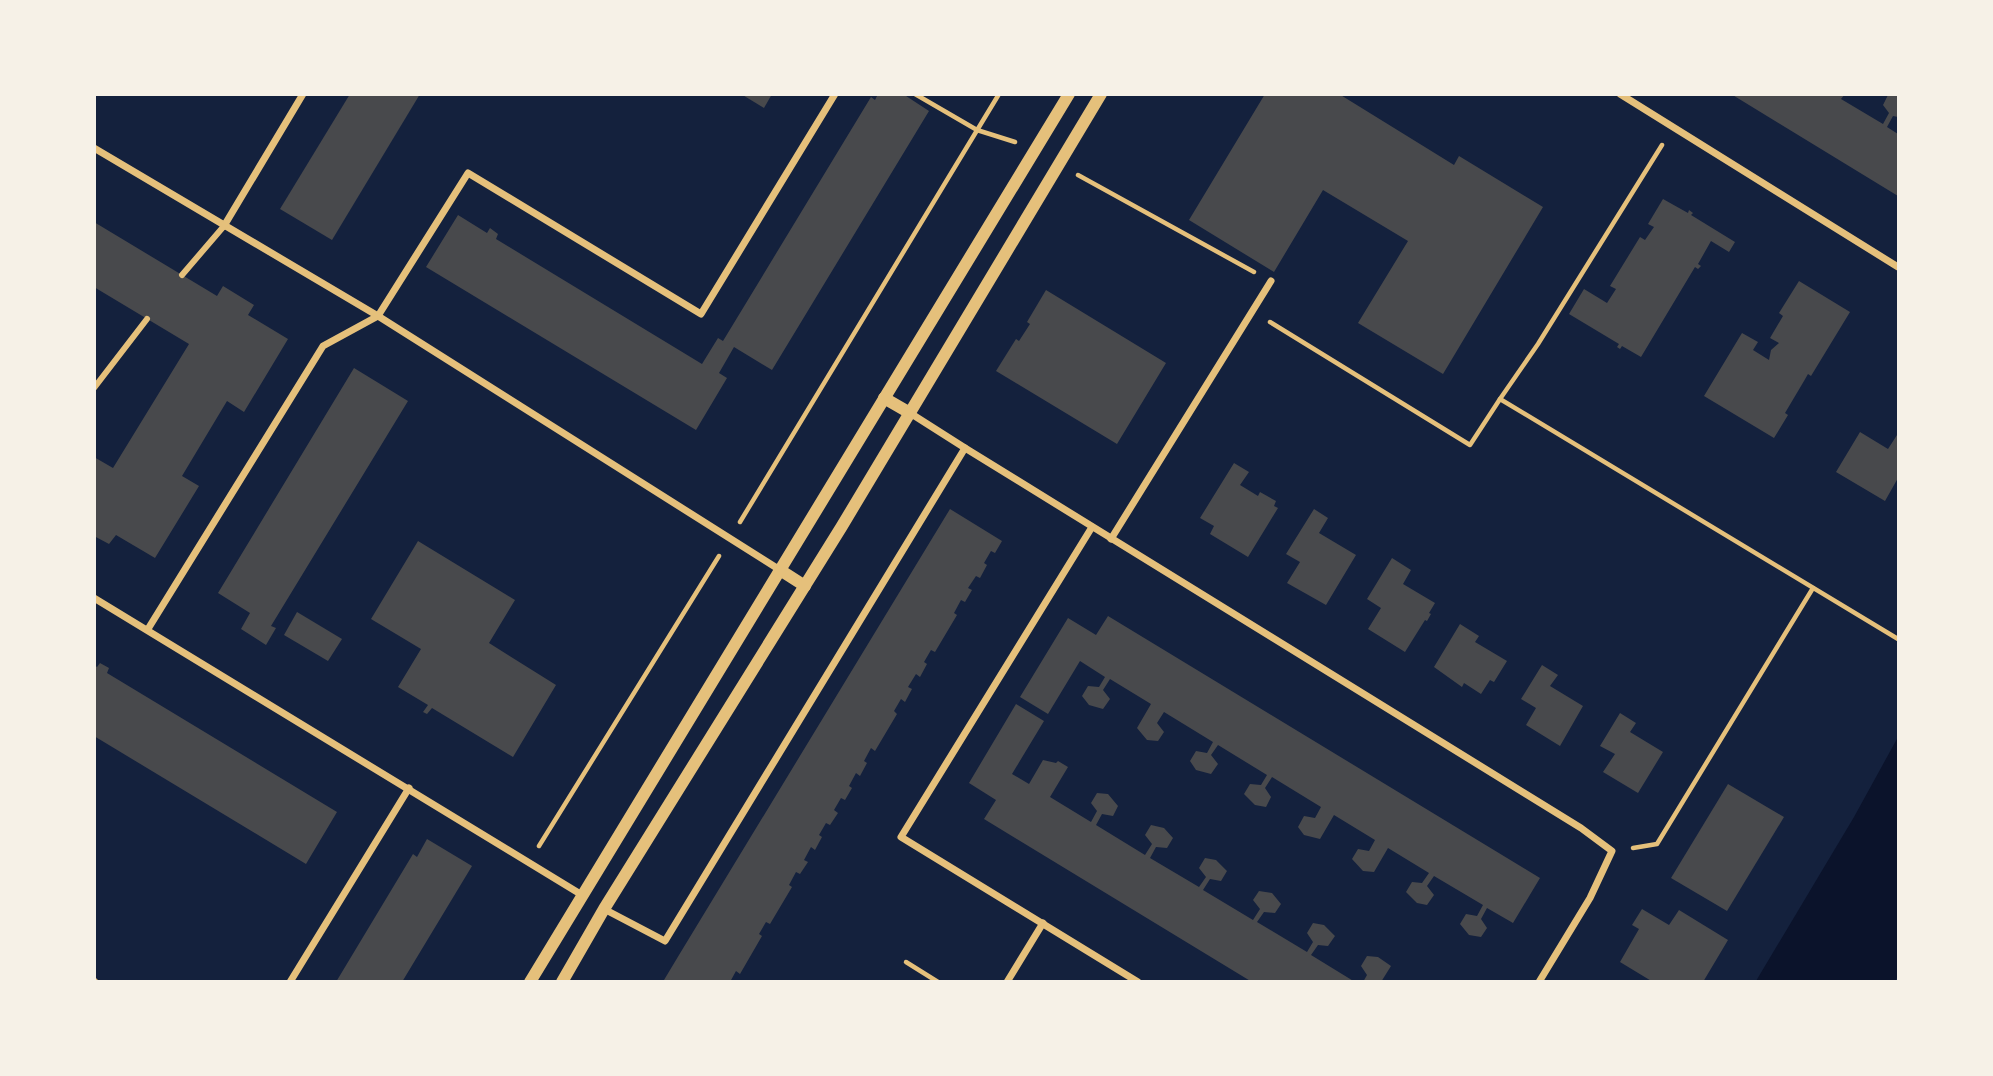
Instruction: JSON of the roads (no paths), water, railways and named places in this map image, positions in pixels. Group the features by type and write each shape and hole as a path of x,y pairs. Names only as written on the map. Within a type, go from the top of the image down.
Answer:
{"street":[{"path":"182,275 225,226 303,94"},
{"path":"148,629 323,346 378,316 468,173 701,314 835,94"},
{"path":"530,982 1069,94"},
{"path":"562,982 604,909 805,586 1101,94"},
{"path":"1620,94 1899,267"},
{"path":"94,148 378,316 805,586"},
{"path":"1111,538 1271,281"},
{"path":"94,388 148,319"},
{"path":"884,398 1581,828 1612,851 1590,898 1539,982"},
{"path":"94,598 604,909 666,942 965,448"},
{"path":"1093,527 901,837 1138,982"},
{"path":"290,982 409,788"},
{"path":"1007,982 1043,923"}],"water":[{"path":"1898,737 1898,975 1895,982 1756,981 1854,817"}]}
